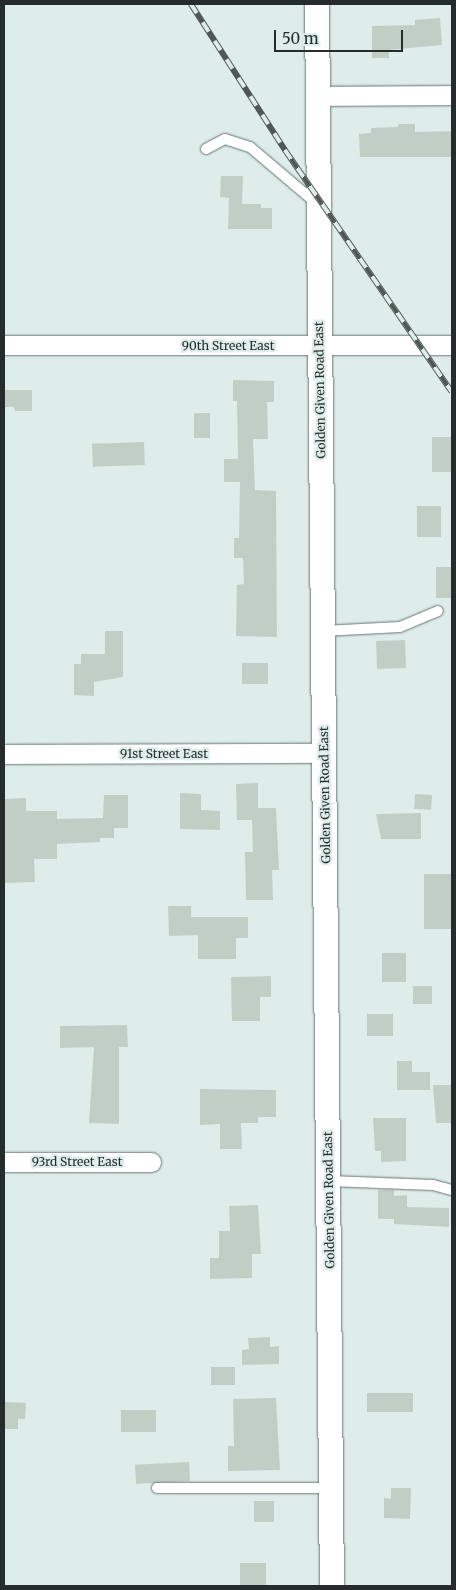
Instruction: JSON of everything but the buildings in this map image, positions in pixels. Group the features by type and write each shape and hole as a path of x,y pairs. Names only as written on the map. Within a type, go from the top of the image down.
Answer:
{"street":[{"name":"Golden Given Road East","path":"317,4 332,1586"},
{"path":"318,96 452,95"},
{"name":"90th Street East","path":"4,345 452,345"},
{"name":"91st Street East","path":"4,754 325,753"},
{"name":"93rd Street East","path":"4,1162 151,1162"}],"lane":[{"path":"206,149 225,139 250,147 319,206"},
{"path":"323,631 400,627 438,611"},
{"path":"329,1182 433,1186 452,1190"},
{"path":"157,1488 332,1488"}],"railway":[{"path":"191,4 285,150 452,392"}]}
